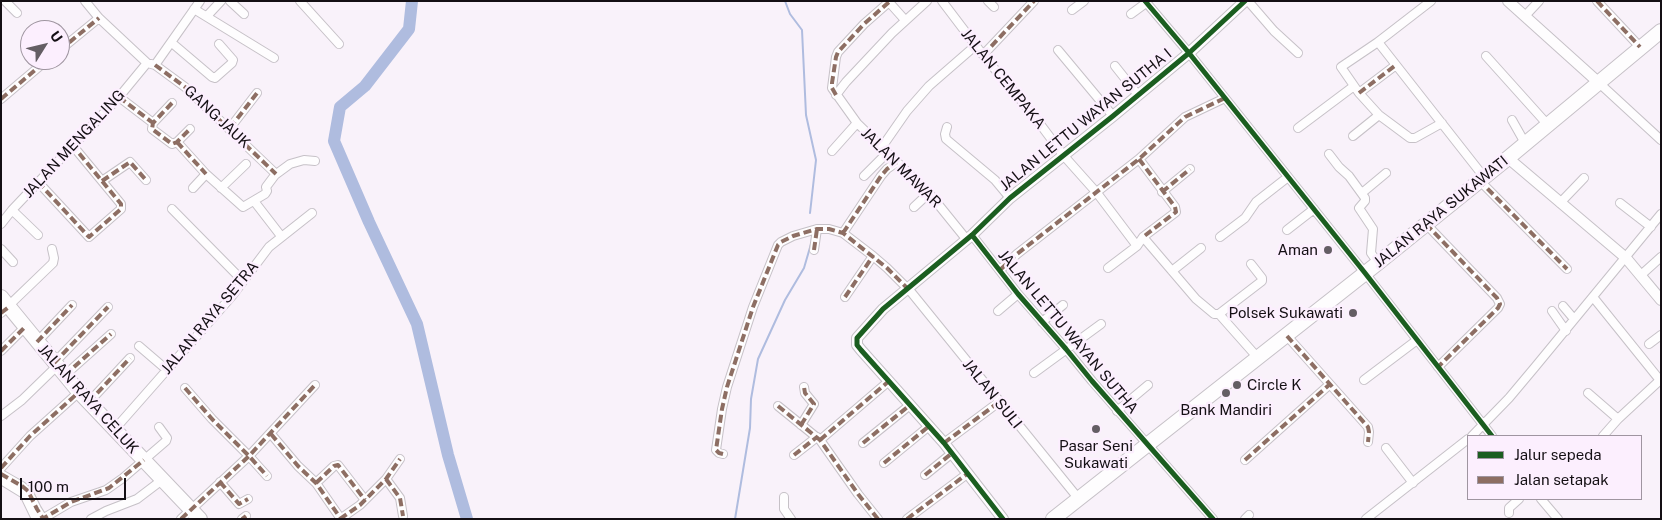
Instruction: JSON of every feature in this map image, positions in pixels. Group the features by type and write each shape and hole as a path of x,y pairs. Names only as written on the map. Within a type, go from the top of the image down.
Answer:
{"highway":[{"name":"JALAN RAYA SUKAWATI","path":"1053,519 1378,263 1548,125 1640,46 1661,31"},
{"name":"JALAN RAYA CELUK","path":"4,306 25,327 79,392 162,480 190,516"}],"street":[{"path":"5,1 17,14"},
{"path":"85,1 99,18 146,63 155,65 200,1"},
{"path":"207,16 220,1"},
{"path":"230,1 244,14"},
{"path":"300,1 339,44"},
{"path":"905,20 888,2 838,52 832,83 832,88 836,95 905,20 927,1"},
{"name":"JALAN CEMPAKA","path":"942,1 982,55 1034,116 1137,246"},
{"path":"982,55 1034,1"},
{"path":"1072,10 1084,1"},
{"path":"1246,1 1298,53"},
{"name":"JALAN LETTU WAYAN SUTHA I","path":"889,381 860,350 856,341 883,309 969,238 1010,198 1189,53 1246,1"},
{"path":"1432,1 1341,67 1356,89 1379,115 1412,139 1442,123"},
{"path":"1508,1 1660,136"},
{"path":"1526,16 1539,1"},
{"path":"1597,1 1640,46"},
{"path":"1131,14 1145,2 1189,53 1365,273 1491,435"},
{"path":"194,9 274,58"},
{"path":"70,42 99,18"},
{"path":"1378,42 1442,123 1481,178 1566,268"},
{"path":"172,43 213,78 217,77 233,60 219,44"},
{"path":"864,176 884,150 907,110 929,86 975,46"},
{"path":"1058,50 1113,116"},
{"path":"1486,56 1548,125"},
{"name":"JALAN MENGALING","path":"1,224 119,97 146,63"},
{"name":"GANG JAUK","path":"155,65 185,86 276,174"},
{"path":"1298,128 1396,65"},
{"path":"1115,66 1138,95"},
{"path":"1,99 35,70"},
{"path":"230,128 257,93"},
{"name":"JALAN MAWAR","path":"836,95 856,123 929,193 969,238"},
{"path":"119,97 153,123"},
{"path":"1000,270 1017,254 1139,159 1185,117 1225,98"},
{"path":"172,103 153,123 151,127 153,130 170,144 177,142 190,129"},
{"path":"1353,136 1379,115"},
{"path":"1512,120 1526,143"},
{"path":"832,151 856,123"},
{"path":"948,127 945,134 946,139 995,180 1010,198"},
{"path":"177,142 206,174 243,207 267,191 266,188 276,174 293,162 315,161"},
{"path":"38,182 89,237 122,207 73,146"},
{"path":"1329,154 1362,193 1365,200 1359,208 1373,229 1371,252 1378,263"},
{"path":"1508,158 1626,258 1661,300"},
{"path":"1108,268 1137,246 1143,237 1176,212 1175,207 1139,159"},
{"path":"102,181 130,162 146,180"},
{"path":"723,454 716,450 726,387 743,336 778,245 793,236 817,229 829,229 843,233 881,176 897,162"},
{"path":"221,188 246,164"},
{"path":"1162,192 1190,169"},
{"path":"1362,193 1386,173"},
{"path":"193,188 206,174"},
{"path":"1220,237 1245,218 1256,202 1288,177"},
{"path":"1560,203 1584,178"},
{"path":"914,207 929,193"},
{"path":"254,201 281,236"},
{"path":"1620,203 1651,227"},
{"path":"172,209 242,281"},
{"path":"1287,230 1314,209"},
{"path":"12,210 38,235"},
{"name":"JALAN RAYA SETRA","path":"114,430 242,281 262,254 281,236 312,214"},
{"path":"1473,435 1484,426 1509,398 1566,331 1661,214"},
{"path":"1426,224 1497,298 1500,304 1438,367"},
{"path":"814,250 817,229"},
{"name":"JALAN SULI","path":"843,233 887,268 907,288 1078,498"},
{"path":"1143,237 1196,299 1214,314 1219,314 1258,358"},
{"name":"JALAN LETTU WAYAN SUTHA","path":"969,238 1000,270 1117,411 1213,519"},
{"path":"1172,271 1201,248"},
{"path":"1,249 13,262"},
{"path":"4,306 53,263 52,249"},
{"path":"845,297 873,256"},
{"path":"1641,276 1661,257"},
{"path":"1219,314 1262,281 1262,278 1251,264"},
{"path":"998,310 1018,294"},
{"path":"1593,297 1659,379 1604,435"},
{"path":"37,342 72,305"},
{"path":"1042,322 1063,305"},
{"path":"1563,306 1574,319"},
{"path":"59,368 108,307"},
{"path":"1552,312 1566,331"},
{"path":"1034,373 1101,324"},
{"path":"1,351 25,327"},
{"path":"1,416 59,368 111,334"},
{"path":"1649,344 1661,335"},
{"path":"1286,336 1329,386 1368,427 1368,442"},
{"path":"1364,380 1417,340"},
{"path":"139,346 167,370"},
{"path":"89,402 130,358"},
{"path":"794,455 889,381 944,443 1003,519"},
{"path":"190,516 220,482 271,434 315,385"},
{"path":"1117,411 1148,385"},
{"path":"1245,460 1329,386"},
{"path":"801,425 814,404 805,393 804,387"},
{"path":"186,388 212,419 267,476"},
{"path":"1,468 30,436 79,392"},
{"path":"1588,393 1618,419"},
{"path":"944,443 998,402"},
{"path":"778,406 818,438 878,519"},
{"path":"863,443 910,406"},
{"path":"1,474 22,486 31,495 42,518 72,502 109,488 166,441 167,438 159,427"},
{"path":"884,463 928,427"},
{"path":"271,434 298,466 316,483 341,519 365,500 386,479 400,460"},
{"path":"1366,519 1467,440"},
{"path":"1386,448 1413,483"},
{"path":"925,475 951,454"},
{"path":"316,483 334,466 338,465 365,500"},
{"path":"907,519 967,474"},
{"path":"386,479 400,498 403,516"},
{"path":"1,480 24,494 36,519"},
{"path":"91,519 137,499 162,480"},
{"path":"220,482 239,504 248,499"},
{"path":"784,497 784,509 791,519"},
{"path":"1509,513 1509,508 1518,500"},
{"path":"1543,500 1558,519"}],"waterway":[{"path":"412,1 409,29 365,86 340,107 334,141 369,222 417,324 448,455 467,519"},
{"path":"785,1 790,14 802,30 806,115 816,160 810,213"},
{"path":"735,519 750,428 751,399 758,359 785,300 804,268 811,244"}],"marked path":[{"path":"983,55 1034,1"},
{"path":"1597,1 1640,47"},
{"path":"836,95 832,88 832,83 838,52 864,24 889,2"},
{"path":"70,42 99,18"},
{"path":"155,65 185,87 276,174"},
{"path":"1359,93 1396,65"},
{"path":"1,99 35,70"},
{"path":"230,128 257,93"},
{"path":"119,97 153,123"},
{"path":"1000,270 1017,254 1139,159 1185,117 1225,98"},
{"path":"172,103 153,123 152,129 172,144 177,142 190,129"},
{"path":"177,142 206,174"},
{"path":"38,182 89,237 121,209 121,204 73,146"},
{"path":"1139,159 1175,207 1176,212 1143,237"},
{"path":"102,181 130,162 146,180"},
{"path":"843,233 881,176 897,162"},
{"path":"1162,192 1190,169"},
{"path":"1479,180 1567,269"},
{"path":"1426,224 1497,298 1500,304 1438,367"},
{"path":"814,250 817,229"},
{"path":"723,454 716,450 727,387 753,307 778,245 781,242 793,236 817,229 829,229 843,233 887,268 907,288"},
{"path":"845,297 873,256"},
{"path":"37,342 72,305"},
{"path":"1,313 9,307"},
{"path":"54,363 108,307"},
{"path":"1,351 25,327"},
{"path":"65,375 111,334"},
{"path":"1287,336 1368,427 1368,442"},
{"path":"89,402 130,358"},
{"path":"820,440 889,381"},
{"path":"181,519 249,456 315,385"},
{"path":"1245,460 1329,385"},
{"path":"801,425 814,404 805,393 804,387"},
{"path":"185,388 267,476"},
{"path":"1,468 30,436 79,392"},
{"path":"944,443 999,402"},
{"path":"863,443 910,405"},
{"path":"778,406 820,440 878,519"},
{"path":"884,463 928,427"},
{"path":"271,434 298,466 316,483 341,519"},
{"path":"794,455 817,437"},
{"path":"925,475 951,454"},
{"path":"340,519 360,505 386,479 400,459"},
{"path":"1,474 28,491 44,518 71,502 109,488 144,460"},
{"path":"316,483 334,466 338,465 365,500"},
{"path":"907,519 967,474"},
{"path":"386,479 400,498 403,516"},
{"path":"220,482 239,504 248,499"},
{"path":"242,519 246,516"}],"cycle path":[{"path":"1145,1 1189,53 1365,273 1491,435"},
{"path":"1003,519 944,443 861,350 857,345 857,338 883,309 972,235 1010,198 1189,53 1245,1"},
{"path":"972,235 1018,294 1213,519"}],"place":[{"name":"Aman","path":"1328,250"},
{"name":"Polsek Sukawati","path":"1353,313"},
{"name":"Circle K","path":"1237,385"},
{"name":"Bank Mandiri","path":"1226,393"},
{"name":"Pasar Seni Sukawati","path":"1096,429"}]}
